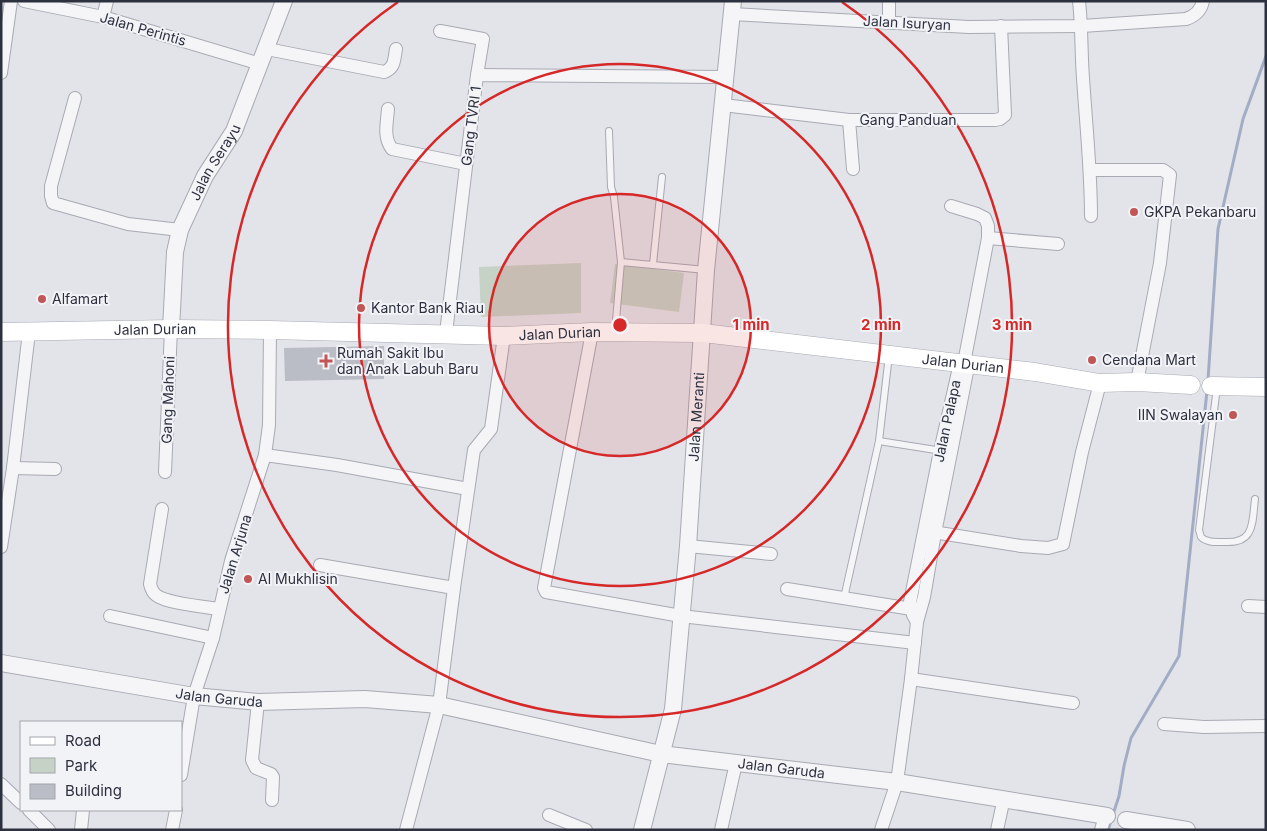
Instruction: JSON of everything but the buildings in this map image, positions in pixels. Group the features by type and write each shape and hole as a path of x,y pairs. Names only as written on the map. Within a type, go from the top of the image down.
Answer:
{"main road":[{"name":"Jalan Durian","path":"1,332 171,329 446,333 504,336 592,332 703,333 964,363 1100,383 1136,382 1191,385"},
{"name":"Jalan Durian","path":"1214,386 1266,387"}],"street":[{"path":"1,73 11,1"},
{"name":"Jalan Perintis","path":"24,1 103,17 263,56 384,72 394,66 396,49"},
{"path":"103,17 107,1"},
{"name":"Jalan Serayu","path":"171,329 175,252 180,230 205,176 234,131 284,1"},
{"path":"889,1 889,22"},
{"path":"1079,1 1091,170 1091,216"},
{"name":"Jalan Isuryan","path":"733,7 889,22 969,26 1082,26 1186,20 1194,16 1202,8 1203,1"},
{"name":"Jalan Meranti","path":"642,830 673,709 680,616 688,546 706,270 733,7"},
{"name":"Gang Panduan","path":"723,105 849,120 1000,119 1005,115 1001,26"},
{"path":"440,31 483,39 478,75"},
{"name":"Gang TVRI 1","path":"446,333 478,75 725,77"},
{"path":"75,98 51,186 53,204 128,224 180,230"},
{"path":"388,109 386,134 387,143 392,149 466,164"},
{"path":"849,120 853,169"},
{"path":"1091,170 1163,170 1170,175 1160,263 1136,382"},
{"path":"951,206 985,218 988,226 988,238 1058,244"},
{"name":"Jalan Palapa","path":"881,830 897,782 911,679 916,614 945,452 967,372 964,363 988,238"},
{"name":"Gang Mahoni","path":"165,472 171,329"},
{"name":"Jalan Arjuna","path":"182,769 194,696 213,638 231,561 265,455 269,425 270,330"},
{"path":"1,548 13,468 28,332"},
{"path":"592,332 544,588 546,592 680,616 915,643"},
{"path":"406,830 439,705 474,450 490,429 504,336"},
{"path":"930,532 1021,546 1048,548 1063,544 1082,452 1100,383"},
{"name":"Jalan Durian","path":"1191,385 1214,386"},
{"path":"265,455 338,465 468,489"},
{"path":"13,468 54,469"},
{"path":"162,509 150,584 151,589 156,596 168,600 219,609"},
{"path":"688,546 771,554"},
{"path":"320,565 454,588"},
{"path":"788,589 844,598 916,614"},
{"path":"1248,606 1266,607"},
{"path":"110,616 213,638"},
{"name":"Jalan Garuda","path":"1,663 194,696 258,702 364,699 439,705 661,754 897,782 1004,798 1104,821 1126,820"},
{"path":"911,679 1074,703"},
{"path":"258,702 252,760 256,768 271,774 273,777 272,800"},
{"path":"1164,724 1204,727 1266,726"},
{"path":"721,830 736,763"},
{"path":"2,786 20,802"},
{"path":"997,830 1004,798"},
{"path":"29,811 49,830"},
{"path":"81,830 83,811"},
{"path":"172,830 176,811"},
{"path":"549,815 586,830"},
{"path":"1126,820 1161,828 1187,830"}],"lane":[{"path":"609,131 611,187 615,201 621,262 615,333"},
{"path":"653,264 662,177"},
{"path":"621,262 706,270"},
{"path":"844,598 879,440 889,354"},
{"path":"1214,386 1199,530 1201,537 1209,542 1232,543 1243,540 1252,527 1254,499"},
{"path":"879,440 945,452"}],"green space":[{"path":"581,263 581,313 481,317 479,267"},
{"path":"615,264 684,273 679,312 610,303"}],"waterway":[{"path":"1208,380 1218,229 1243,119 1266,56"},
{"path":"1108,830 1119,796 1131,738 1179,656 1207,391"}],"place":[{"name":"GKPA Pekanbaru","path":"1134,212"},
{"name":"Alfamart","path":"42,299"},
{"name":"Kantor Bank Riau","path":"361,308"},
{"name":"Cendana Mart","path":"1092,360"},
{"name":"Rumah Sakit Ibu dan Anak Labuh Baru","path":"326,361"},
{"name":"IIN Swalayan","path":"1233,415"},
{"name":"Al Mukhlisin","path":"248,579"}]}
